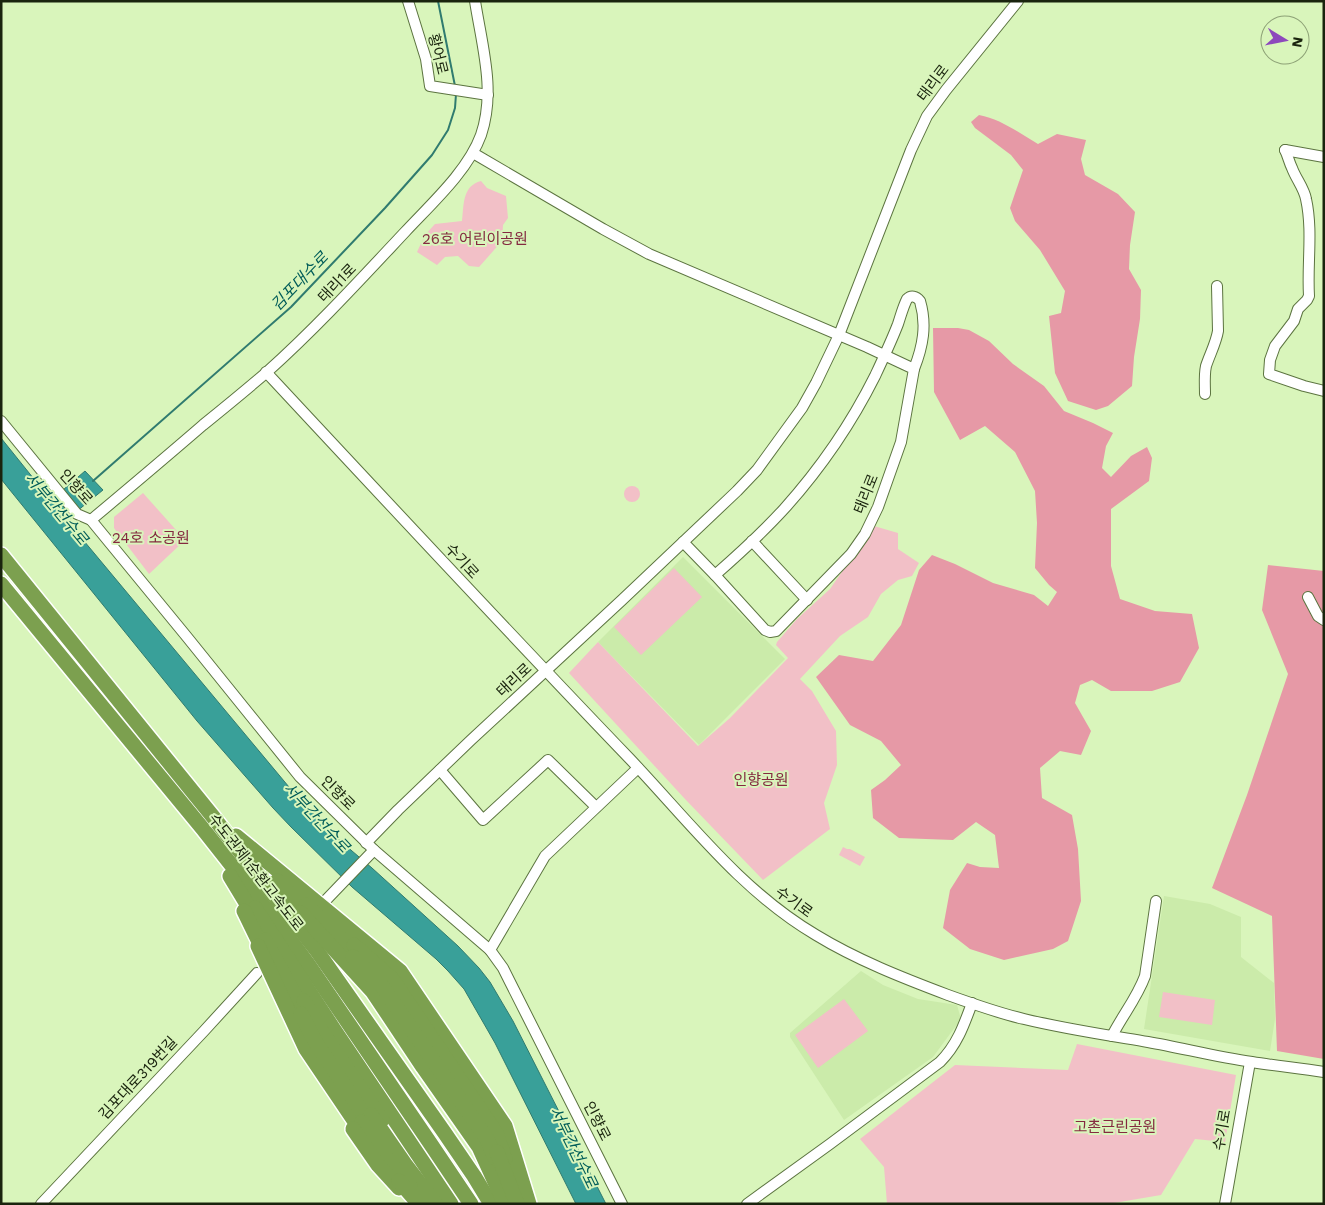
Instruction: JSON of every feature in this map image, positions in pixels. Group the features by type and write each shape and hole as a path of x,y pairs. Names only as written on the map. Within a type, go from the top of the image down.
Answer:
{"highway":[{"name":"수도권제1순환고속도로","path":"1,555 214,818 317,951 449,1139 491,1204"},
{"name":"수도권제1순환고속도로","path":"1,584 275,920 308,964 470,1204"},
{"path":"214,818 368,994 473,1148 501,1204"},
{"path":"214,818 373,992 479,1147 505,1204"},
{"path":"214,818 377,988 482,1143 509,1204"},
{"path":"214,818 382,986 487,1139 514,1204"},
{"path":"214,818 386,982 491,1136 517,1204"},
{"path":"214,818 392,979 496,1133 521,1204"},
{"path":"214,818 396,975 501,1130 525,1204"},
{"path":"214,818 400,971 505,1126 529,1204"},
{"path":"203,830 302,1054 378,1165 414,1204"},
{"path":"203,830 306,1049 381,1161 419,1204"},
{"path":"203,830 310,1045 386,1158 424,1204"},
{"path":"203,830 316,1043 391,1155 430,1204"},
{"path":"203,830 317,1035 405,1164 436,1204"},
{"path":"203,830 322,1032 441,1204"},
{"path":"203,830 329,1032 446,1204"},
{"path":"203,830 451,1204"}],"street":[{"name":"황어로","path":"408,1 426,59 430,86 484,95"},
{"name":"태리1로","path":"91,520 266,372 314,328 449,184 473,152 481,136 486,118 484,95 487,73 475,1"},
{"name":"태리로","path":"326,900 369,850 398,810 737,491 762,463 802,408 839,335 911,150 927,116 1018,1"},
{"path":"1324,157 1285,150 1307,200 1310,235 1308,296 1307,300 1298,309 1294,321 1274,346 1269,374 1299,385 1324,391"},
{"path":"473,152 649,254 914,369"},
{"path":"1205,394 1206,366 1218,331 1217,286"},
{"name":"태리로","path":"683,542 768,632 776,630 807,600 860,542 870,524 892,471 901,442 914,369 922,347 924,323 918,298 912,296 907,299 885,355 851,420 836,443 802,488 779,514 716,575"},
{"name":"수기로","path":"266,372 738,875 765,900 790,919 816,936 897,976 1026,1020 1250,1062 1324,1072"},
{"name":"인향로","path":"1,421 76,514 91,520 300,777 369,850 490,950 503,968 519,998 622,1204"},
{"path":"752,541 807,600"},
{"path":"1308,596 1318,616 1324,620"},
{"path":"440,770 483,820 548,760 596,808"},
{"path":"490,950 545,856 638,768"},
{"path":"1112,1036 1141,988 1145,976 1156,901"},
{"name":"김포대로319번길","path":"40,1204 257,973"},
{"path":"746,1204 940,1062 949,1053 956,1041 972,1003"},
{"name":"수기로","path":"1225,1204 1250,1062"}],"shaded area":[{"path":"979,115 1002,123 1038,144 1057,134 1086,140 1081,159 1085,175 1118,194 1135,212 1130,245 1129,269 1141,290 1140,319 1132,386 1108,406 1096,410 1068,401 1055,373 1049,316 1061,313 1065,291 1040,250 1015,221 1010,208 1023,170 1011,155 975,128 971,122"},
{"path":"933,328 969,330 989,341 1013,364 1044,386 1064,411 1113,433 1106,446 1102,468 1111,477 1131,456 1147,447 1152,458 1149,481 1111,509 1111,566 1120,599 1155,611 1192,614 1199,648 1180,682 1152,691 1111,691 1092,680 1080,685 1075,703 1091,731 1081,755 1060,751 1040,768 1042,798 1072,815 1078,849 1081,901 1068,941 1053,949 1004,960 970,949 943,928 950,890 967,863 980,867 999,868 995,835 976,822 953,840 899,838 873,818 871,790 901,765 881,741 850,725 816,677 839,655 873,661 901,625 919,570 932,555 993,583 1034,595 1048,606 1057,592 1035,568 1037,523 1035,491 1015,452 985,426 960,440 934,392"},
{"path":"683,557 785,659 699,745 598,642"},
{"path":"1268,565 1324,571 1324,1059 1277,1051 1272,916 1212,888 1247,795 1288,674 1262,610"},
{"path":"1164,896 1210,904 1241,917 1241,957 1274,983 1275,1019 1270,1051 1144,1029"},
{"path":"861,971 883,985 918,999 957,1005 961,1019 933,1057 844,1120 790,1037 790,1033"}],"green space":[{"name":"26호 어린이공원","path":"481,181 487,188 506,196 508,218 503,225 502,241 479,267 469,266 458,256 445,257 437,265 417,252 425,235 435,224 462,221 467,192 475,183"},
{"path":"632,486 640,494 632,502 624,494"},
{"name":"24호 소공원","path":"143,493 185,540 149,574 114,528 114,517"},
{"name":"인향공원","path":"874,526 898,533 898,549 919,563 912,576 898,580 881,594 868,617 840,636 800,679 812,691 836,731 837,765 824,803 830,829 763,880 685,799 569,673 598,642 698,746 730,718 788,658 776,645 777,642 797,619 830,589"},
{"path":"674,568 702,597 641,655 614,627"},
{"path":"843,847 865,857 860,866 839,855"},
{"path":"1163,992 1215,1000 1212,1025 1159,1017"},
{"path":"844,999 868,1031 818,1068 795,1035"},
{"name":"고촌근린공원","path":"1077,1044 1236,1075 1225,1142 1195,1139 1161,1195 1108,1204 887,1204 884,1167 860,1139 955,1065 1068,1070"}],"water":[{"name":"서부간선수로","path":"1,438 50,497 56,496 85,471 103,490 71,516 70,522 74,529 289,787 321,822 458,946 479,968 490,982 513,1021 606,1204 576,1204 495,1043 464,989 436,959 352,887 273,808 197,721 1,479"}],"waterway":[{"name":"김포대수로","path":"438,1 455,86"},
{"name":"김포대수로","path":"93,481 291,307 385,208 432,155 448,130 455,108 456,94"}]}
